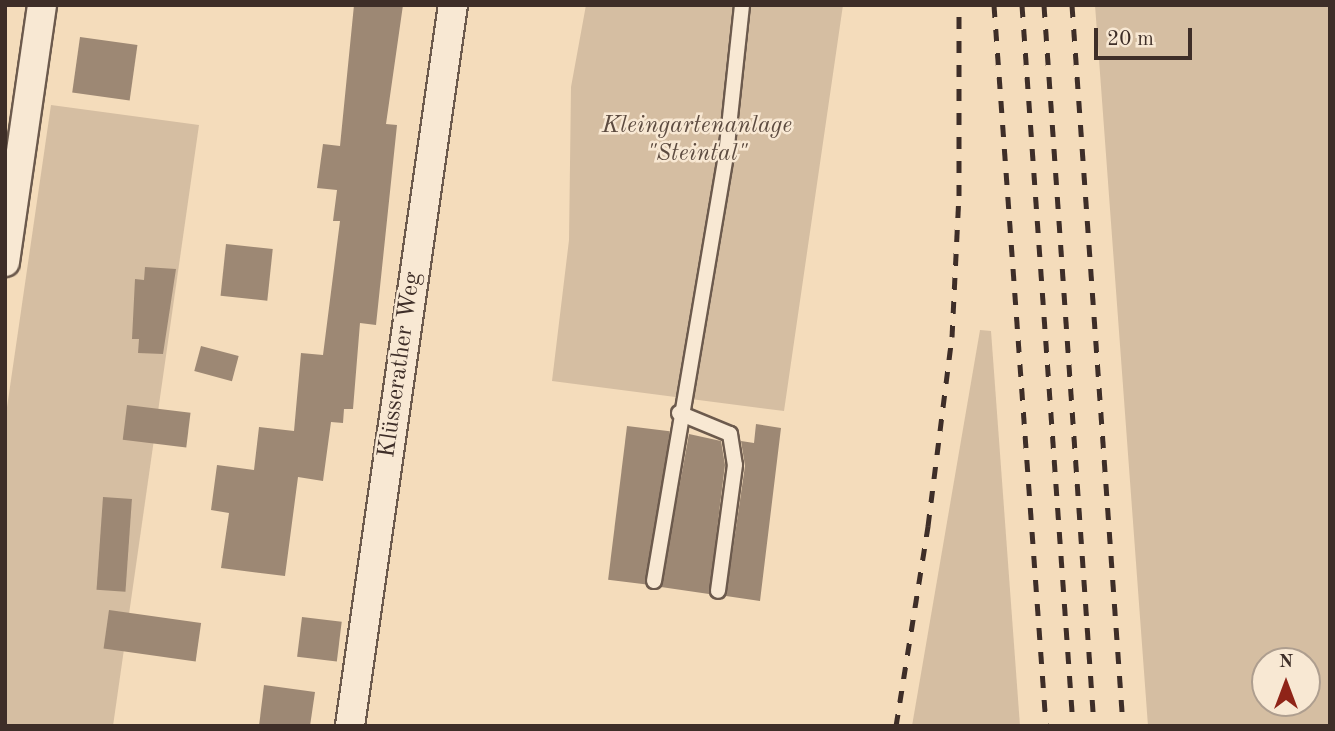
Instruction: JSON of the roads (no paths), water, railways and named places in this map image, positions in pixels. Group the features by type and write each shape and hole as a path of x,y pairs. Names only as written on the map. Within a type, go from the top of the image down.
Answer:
{"street":[{"path":"5,262 42,5"},
{"name":"Klüsserather Weg","path":"350,726 453,5"}],"lane":[{"path":"654,581 680,413 726,155 741,5"},
{"path":"680,413 730,434 736,465 718,591"}],"railway":[{"path":"896,726 928,526 952,337 959,196 959,5"},
{"path":"994,5 1046,726"},
{"path":"1022,5 1073,726"},
{"path":"1044,5 1094,726"},
{"path":"1072,5 1123,726"}],"park label":[{"name":"Kleingartenanlage \"Steintal\"","path":"697,141"}]}
